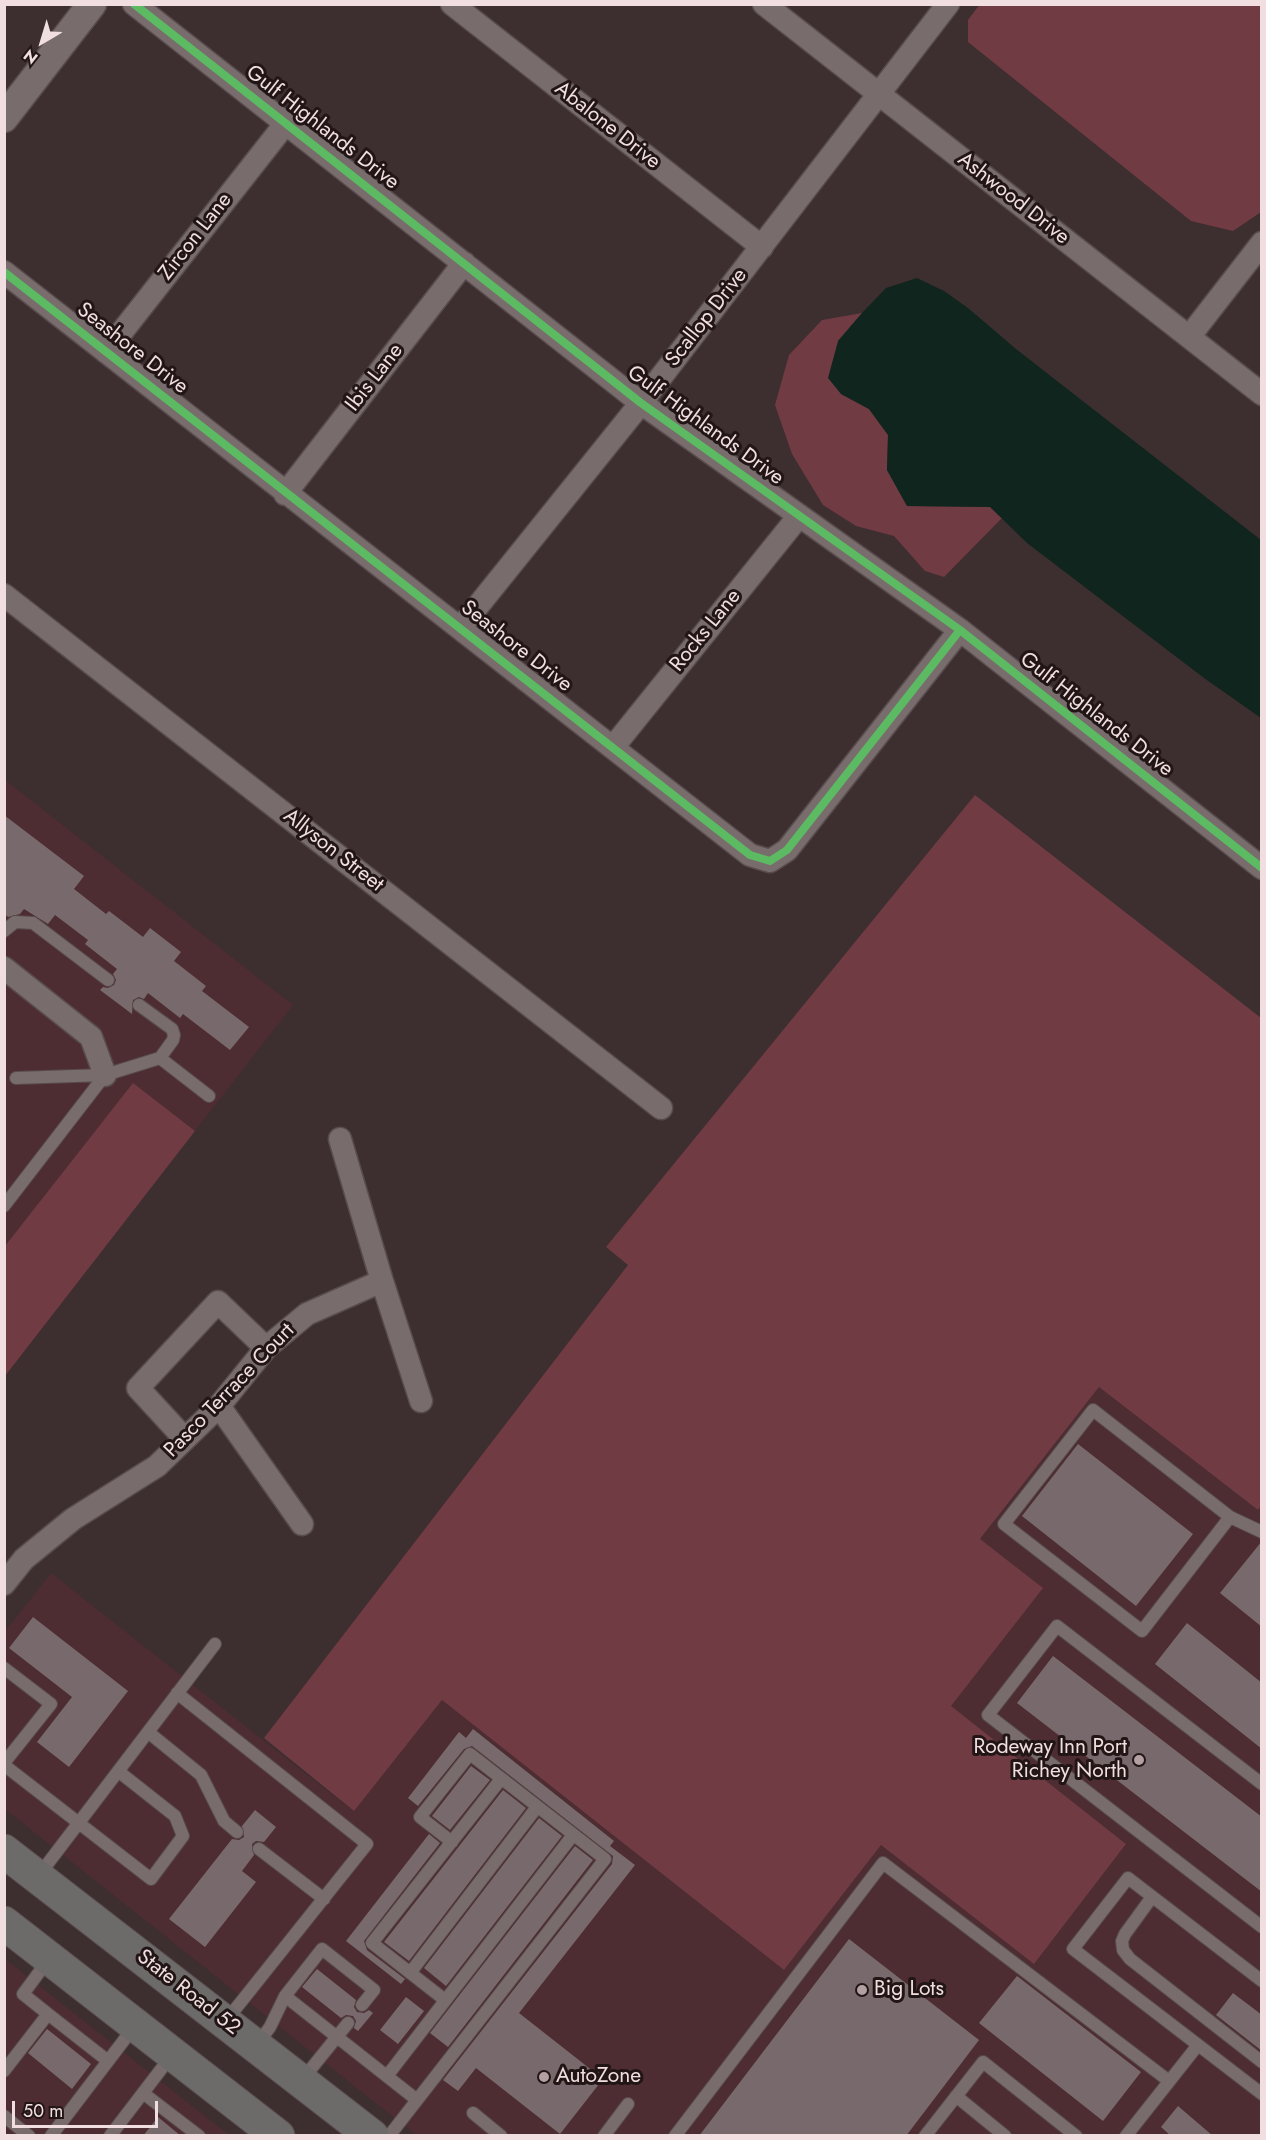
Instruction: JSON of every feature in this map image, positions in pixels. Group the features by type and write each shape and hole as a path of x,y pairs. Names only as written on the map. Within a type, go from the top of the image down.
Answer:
{"main road":[{"name":"State Road 52","path":"4,1851 372,2136"},
{"path":"4,1923 278,2136"}],"street":[{"path":"4,118 92,4"},
{"name":"Gulf Highlands Drive","path":"134,4 641,403 960,630 1262,868"},
{"name":"Abalone Drive","path":"452,4 762,247"},
{"name":"Ashwood Drive","path":"764,4 1262,394"},
{"name":"Scallop Drive","path":"461,627 641,403 948,4"},
{"name":"Zircon Lane","path":"106,352 286,123"},
{"path":"1189,337 1262,243"},
{"name":"Ibis Lane","path":"285,494 464,263"},
{"name":"Seashore Drive","path":"4,272 285,494 614,746 750,855 770,861 787,850 960,630"},
{"name":"Rocks Lane","path":"614,746 799,516"},
{"name":"Allyson Street","path":"4,595 661,1108"},
{"path":"4,968 91,1037 105,1075"},
{"path":"340,1139 382,1281 422,1401"},
{"name":"Pasco Terrace Court","path":"4,1584 24,1559 73,1519 157,1466 219,1406 267,1348 307,1314 382,1281"},
{"path":"185,1439 138,1388 218,1302 267,1348"},
{"path":"219,1406 303,1524"}],"lane":[{"path":"4,930 15,922 33,923 108,980"},
{"path":"16,1078 105,1075 160,1058 174,1035 172,1029 139,1005"},
{"path":"160,1058 209,1096"},
{"path":"4,1206 105,1075"},
{"path":"1230,1517 1142,1631 1004,1524 1093,1410 1230,1517 1262,1532"},
{"path":"1262,1784 1057,1626 988,1715 1262,1927"},
{"path":"37,1876 214,1644"},
{"path":"4,1668 51,1704 4,1764 150,1879 183,1836 175,1816 118,1771"},
{"path":"177,1693 367,1844 225,2022"},
{"path":"148,1732 201,1775 224,1821 237,1833"},
{"path":"389,2136 605,1859 470,1754 420,1817 452,1842"},
{"path":"445,2000 372,1943 501,1779"},
{"path":"410,1973 537,1807"},
{"path":"387,2076 573,1835"},
{"path":"259,1849 324,1899"},
{"path":"675,2136 883,1863 1169,2081"},
{"path":"1262,1981 1128,1878 1073,1949 1262,2094"},
{"path":"1152,1897 1125,1934 1122,1941 1123,1950 1130,1959 1262,2062"},
{"path":"256,2046 270,2027 285,1996 322,1949 374,1990 362,2005"},
{"path":"50,1959 23,1994 108,2061"},
{"path":"285,1996 417,2100"},
{"path":"4,2071 48,2014"},
{"path":"302,2081 348,2023"},
{"path":"51,2136 136,2025"},
{"path":"1126,2136 1198,2045"},
{"path":"110,2136 173,2054"},
{"path":"925,2136 983,2062 1076,2136"},
{"path":"143,2093 199,2136"},
{"path":"956,2096 1005,2136"},
{"path":"604,2136 628,2104"},
{"path":"473,2113 501,2136"},
{"path":"4,2116 29,2136"}],"shaded area":[{"path":"980,4 1261,5 1261,212 1233,231 1191,221 968,42 968,20"},
{"path":"917,278 944,291 968,308 1016,349 1261,540 1261,718 1204,678 1027,543 990,507 907,506 887,470 888,435 869,409 841,394 828,378 838,341 862,313 886,288"},
{"path":"862,313 838,341 841,394 869,409 888,435 887,470 907,506 990,507 1002,518 944,577 925,571 894,536 856,526 823,505 792,454 775,405 789,355 822,320"},
{"path":"5,780 293,1005 195,1131 133,1084 5,1246"},
{"path":"975,795 1261,1018 1261,1506 1258,1510 1099,1387 980,1539 1043,1588 951,1706 1126,1844 1034,1964 881,1845 784,1970 442,1700 354,1811 264,1738 628,1265 606,1247"},
{"path":"133,1083 195,1131 5,1376 5,1246"},
{"path":"1099,1387 1258,1510 1261,1506 1261,2135 416,2135 5,1809 4,1633 51,1573 353,1811 442,1700 784,1970 881,1845 1034,1964 1126,1844 950,1706 1042,1588 980,1540"},
{"path":"5,1959 229,2135 5,2135"}],"building":[{"path":"4,815 84,876 74,889 106,914 109,911 143,937 150,928 181,952 174,961 206,986 202,991 249,1027 230,1050 183,1014 180,1018 148,993 144,999 139,997 133,1000 132,1014 100,990 103,987 108,988 114,985 116,980 113,974 117,969 85,944 88,940 55,915 48,924 24,909 20,914 8,917 4,914"},
{"path":"1078,1444 1193,1534 1136,1606 1022,1516"},
{"path":"1262,1541 1262,1627 1220,1593"},
{"path":"33,1617 128,1691 69,1767 37,1742 72,1697 9,1648"},
{"path":"1187,1623 1262,1683 1262,1749 1155,1664"},
{"name":"Rodeway Inn Port Richey North","path":"1053,1656 1262,1817 1262,1892 1017,1703"},
{"path":"473,1729 614,1841 610,1846 635,1865 519,2013 603,2079 560,2134 476,2068 458,2091 443,2080 612,1864 613,1856 472,1746 464,1749 418,1806 408,1798 459,1732 466,1738"},
{"path":"471,1766 490,1780 450,1830 432,1816"},
{"path":"503,1790 526,1808 409,1961 384,1942"},
{"path":"255,1810 276,1827 264,1842 256,1841 252,1844 254,1855 242,1871 256,1882 205,1947 169,1919 232,1839 239,1840 244,1837 242,1826"},
{"path":"539,1818 562,1836 446,1986 424,1968"},
{"path":"429,1834 440,1843 364,1941 367,1950 405,1979 401,1984 346,1941"},
{"path":"575,1846 593,1860 448,2047 430,2033"},
{"name":"Big Lots","path":"849,1939 979,2040 906,2136 699,2136"},
{"path":"317,1969 356,2000 354,2007 357,2012 364,2013 369,2010 373,2013 358,2031 354,2028 356,2021 353,2016 346,2015 341,2018 302,1987"},
{"path":"1017,1976 1141,2072 1103,2121 979,2023"},
{"path":"1233,1993 1262,2015 1262,2051 1216,2015"},
{"path":"406,1997 424,2011 398,2044 380,2030"},
{"path":"47,2029 91,2064 72,2089 28,2053"},
{"path":"1178,2106 1213,2136 1171,2136 1161,2127"},
{"path":"158,2117 181,2136 143,2136"}],"cycle path":[{"path":"134,4 641,403 960,630 1262,868"},
{"path":"4,272 750,855 770,861 787,850 960,630"}],"place":[{"name":"Rodeway Inn Port Richey North","path":"1139,1760"},
{"name":"Big Lots","path":"862,1990"},
{"name":"AutoZone","path":"544,2077"}]}
